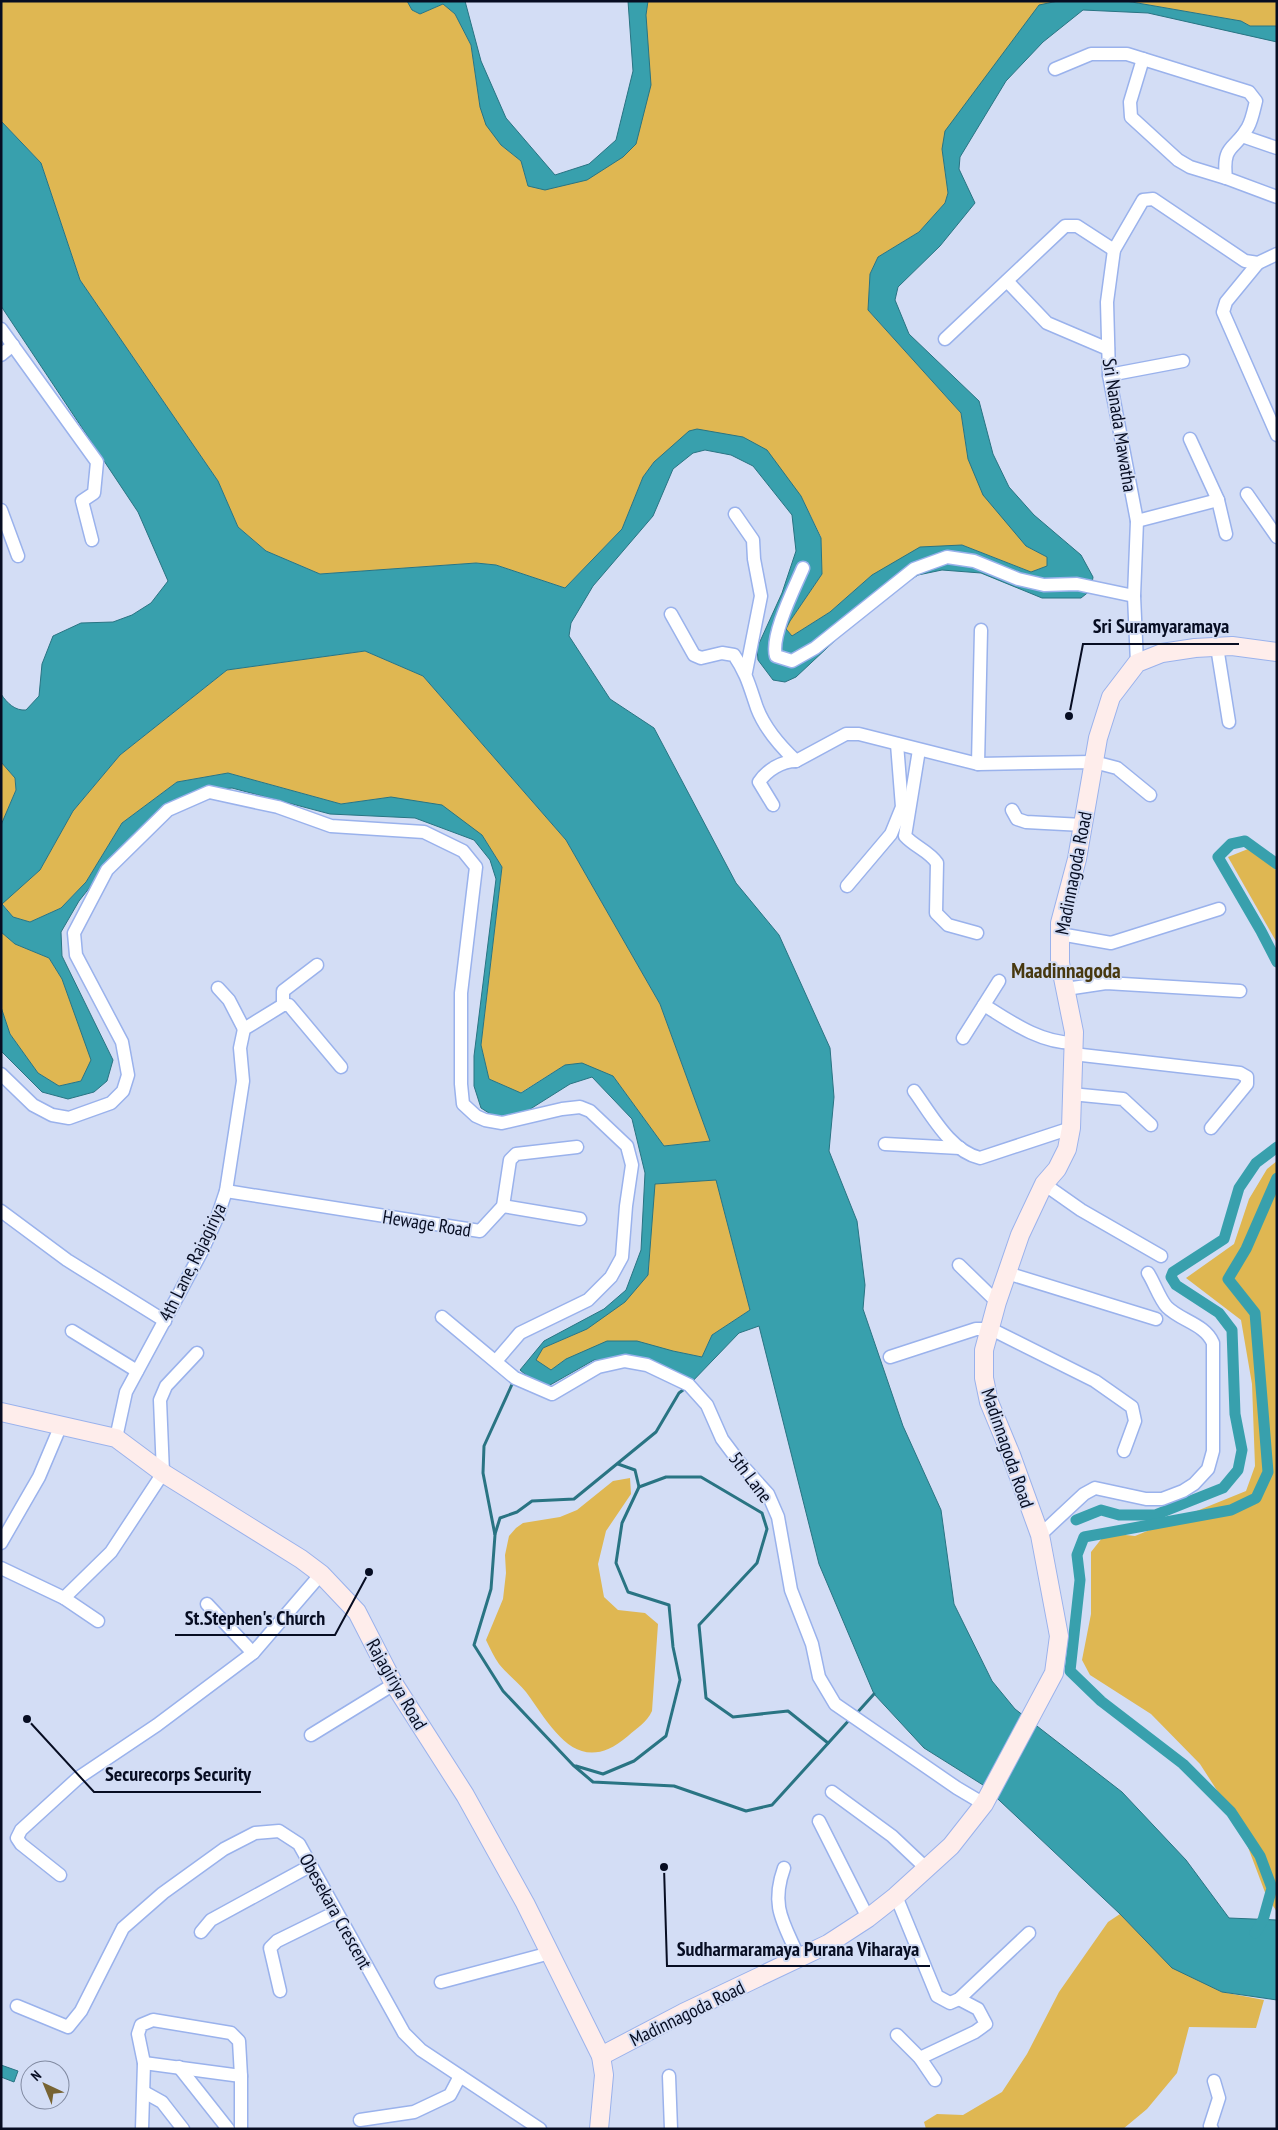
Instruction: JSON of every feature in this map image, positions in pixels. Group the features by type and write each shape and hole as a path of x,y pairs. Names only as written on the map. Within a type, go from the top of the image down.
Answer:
{"street":[{"path":"1054,69 1091,54 1127,54 1249,92 1256,101 1248,127 1242,136 1228,149 1224,165 1226,178"},
{"path":"1143,59 1130,102 1131,117 1178,160 1190,167 1277,197"},
{"path":"1242,136 1277,148"},
{"name":"Sri Nanada Mawatha","path":"1137,663 1134,596 1137,521 1109,375 1107,302 1114,250 1144,200 1153,199 1245,261 1258,263"},
{"path":"945,339 1065,226 1077,226 1114,250"},
{"path":"1277,254 1258,263 1226,302 1223,312 1277,436"},
{"path":"1007,280 1046,323 1108,349"},
{"path":"1,329 97,462 94,493 82,502 92,540"},
{"path":"1,355 13,345"},
{"path":"1109,375 1184,361"},
{"path":"1190,439 1218,500 1226,534"},
{"path":"1247,494 1277,537"},
{"path":"1137,521 1218,500"},
{"path":"2,513 18,556"},
{"path":"736,514 753,540 754,559 761,596 746,672"},
{"path":"803,568 781,621 774,650 776,656 792,661 815,648 914,569 947,557 974,561 1018,579 1044,585 1077,584 1134,596"},
{"path":"671,614 694,655 701,658 722,652 734,656 746,672 758,710 768,731 796,761"},
{"path":"978,764 981,630"},
{"path":"1217,646 1229,722"},
{"path":"1137,663 1162,653 1217,646 1277,652"},
{"name":"Madinnagoda Road","path":"600,2056 683,2013 828,1944 868,1918 896,1896 951,1846 986,1800 1054,1673 1059,1636 1040,1535 1011,1455 989,1402 984,1378 984,1350 997,1302 1029,1213 1044,1184 1060,1162 1066,1149 1071,1128 1073,1023 1060,963 1060,923 1077,859 1098,738 1111,697 1137,663"},
{"path":"773,805 759,782 764,774 786,761 796,761 846,734 859,734 978,764 1094,762 1117,768 1150,795"},
{"path":"847,886 890,834 902,807 898,744"},
{"path":"918,750 906,836 913,844 933,857 938,863 936,913 948,925 977,933"},
{"path":"1,1074 33,1105 52,1115 69,1118 111,1103 123,1091 128,1075 122,1042 76,955 74,934 107,870 168,810 209,792 278,807 330,826 424,832 454,845 472,860 476,867 476,880 461,993 461,1084 463,1104 476,1116 502,1124 562,1109 580,1107 590,1111 627,1146 632,1165 626,1206 622,1257 611,1277 588,1300 520,1333 496,1361"},
{"path":"1012,810 1016,819 1026,822 1083,824"},
{"path":"1060,934 1112,943 1219,910"},
{"path":"283,1005 283,991 316,965"},
{"path":"963,1038 999,981"},
{"path":"1066,989 1106,983 1240,991"},
{"path":"218,988 229,1000 244,1029 283,1005 290,1005 341,1067"},
{"path":"984,1004 1022,1030 1073,1048 1240,1073 1247,1077 1247,1084 1210,1128"},
{"name":"4th Lane, Rajagiriya","path":"116,1438 126,1392 202,1251 217,1218 226,1191 243,1081 240,1048 244,1029"},
{"path":"914,1091 953,1142 969,1155 980,1158 1071,1128"},
{"path":"1071,1094 1123,1099 1151,1125"},
{"path":"885,1144 960,1148"},
{"path":"577,1147 516,1154 510,1160 503,1206 580,1219"},
{"path":"1044,1184 1082,1210 1162,1256"},
{"name":"Hewage Road","path":"226,1191 480,1232 503,1206"},
{"path":"1,1211 67,1260 165,1320"},
{"path":"960,1265 997,1302"},
{"path":"1007,1273 1156,1319"},
{"path":"1040,1535 1084,1494 1095,1488 1146,1499 1162,1500 1183,1492 1194,1484 1208,1469 1213,1451 1213,1343 1209,1334 1165,1305 1148,1273"},
{"name":"5th Lane","path":"442,1317 516,1378 552,1394 598,1367 625,1361 647,1366 689,1385 707,1405 722,1439 740,1463 768,1494 778,1517 791,1590 812,1644 819,1678 835,1704 957,1788 986,1800"},
{"path":"890,1357 976,1329 990,1329 1094,1381 1132,1407 1135,1421 1124,1451"},
{"path":"72,1331 137,1370"},
{"path":"64,1598 111,1552 162,1473 160,1400 166,1386 197,1352"},
{"name":"Rajagiriya Road","path":"1,1412 116,1438 162,1473 301,1559 321,1574 357,1612 394,1684 466,1795 525,1903 600,2056 604,2076 599,2129"},
{"path":"1,1543 39,1477 61,1425"},
{"path":"1,1568 64,1598 98,1620"},
{"path":"60,1875 21,1844 17,1838 21,1830 78,1778 157,1725 253,1654 321,1574"},
{"path":"207,1604 253,1654"},
{"path":"311,1735 394,1684"},
{"path":"832,1792 892,1836 927,1869"},
{"path":"819,1821 868,1918"},
{"name":"Obesekara Crescent","path":"17,2006 68,2027 81,2011 123,1928 163,1893 224,1849 255,1833 280,1831 299,1844 404,2033 421,2050 540,2129"},
{"path":"201,1932 211,1920 310,1866"},
{"path":"784,1868 778,1884 777,1906 799,1958"},
{"path":"896,1896 937,1996 950,2003 959,1999 1028,1933"},
{"path":"280,1991 270,1948 277,1941 336,1912"},
{"path":"441,1982 550,1953"},
{"path":"920,2058 975,2032 986,2024 978,2009 959,1999"},
{"path":"142,2129 144,2063 138,2034 141,2025 153,2020 231,2033 239,2041 241,2129"},
{"path":"898,2035 920,2058 934,2080"},
{"path":"144,2063 241,2076"},
{"path":"179,2067 228,2129"},
{"path":"360,2120 414,2112 450,2095 460,2076"},
{"path":"669,2076 671,2129"},
{"path":"1212,2129 1210,2126 1219,2098 1214,2081"},
{"path":"144,2092 162,2102 183,2129"}],"shaded area":[{"path":"1,1 407,1 412,10 420,14 443,4 455,14 471,45 480,107 501,145 521,161 528,186 623,157 648,1 1058,1 1039,6 942,149 948,193 945,203 919,232 878,257 870,274 868,310 961,413 968,459 1026,546 1047,557 1047,566 1031,572 962,545 872,575 830,612 792,636 786,629 822,574 821,537 801,496 743,437 654,462 643,477 622,529 565,588 496,565 476,563 320,574 266,551 238,527 218,481 80,280 41,163 1,121"},
{"path":"1126,1 1277,1 1277,26 1250,26 1241,21"},
{"path":"365,651 423,676 566,840 660,1004 710,1141 664,1146 613,1076 565,1065 520,1093 489,1079 481,1045 502,867 482,835 391,797 341,804 228,773 177,782 122,823 86,882 61,908 30,922 13,917 2,903 40,870 73,811 120,755 227,670"},
{"path":"1,762 15,778 16,790 1,825"},
{"path":"1253,847 1277,871 1277,943 1228,857"},
{"path":"1,932 15,944 49,958 62,979 92,1060 81,1081 59,1086 38,1073 10,1034 1,1007"},
{"path":"1277,1161 1277,1912 1266,1895 1240,1826 1200,1764 1151,1714 1090,1675 1082,1660 1091,1614 1091,1552 1106,1533 1135,1536 1246,1491 1255,1466 1252,1384 1241,1320 1186,1278 1234,1244 1249,1199 1267,1169"},
{"path":"716,1179 750,1310 712,1335 702,1357 673,1351 566,1359 551,1370 535,1360 543,1348 587,1329 648,1275 654,1184"},
{"path":"630,1478 631,1494 606,1531 598,1564 604,1597 618,1610 645,1613 658,1624 652,1711 642,1725 610,1748 595,1752 581,1751 568,1744 557,1734 526,1692 499,1664 486,1640 503,1599 506,1573 505,1555 509,1536 516,1528 523,1523 560,1517 577,1510 613,1481"},
{"path":"1120,1914 1173,1968 1222,1992 1264,2000 1256,2028 1189,2027 1177,2073 1147,2109 1123,2129 926,2129 924,2122 937,2114 963,2115 1002,2092 1027,2054 1059,1992 1108,1922"}],"water":[{"path":"407,1 465,1 481,61 506,118 555,175 589,164 616,140 633,71 628,1 648,1 646,15 651,85 636,144 623,157 587,180 545,190 528,186 521,161 501,145 486,125 480,107 471,45 455,14 443,4 420,14 412,10"},
{"path":"1058,1 1126,1 1241,21 1250,26 1277,26 1277,42 1148,13 1083,10 1043,42 1006,81 960,157 959,169 975,203 940,246 898,287 895,300 909,334 979,401 993,454 1009,487 1034,515 1081,555 1093,577 1091,590 1081,598 1042,598 981,573 942,570 918,575 874,604 796,677 785,682 773,680 758,660 757,648 782,593 796,551 792,515 753,466 731,455 705,450 693,453 673,469 653,516 593,586 571,623 569,636 610,699 654,728 736,883 779,935 830,1048 834,1097 829,1151 857,1221 865,1285 863,1309 903,1426 941,1510 954,1604 992,1681 1015,1709 1122,1792 1186,1860 1229,1918 1277,1920 1277,2000 1222,1992 1172,1968 1120,1914 983,1785 924,1748 874,1694 819,1564 759,1326 739,1333 688,1386 629,1361 594,1360 543,1389 520,1370 544,1341 604,1309 626,1290 641,1250 645,1173 632,1119 592,1077 570,1084 516,1118 492,1115 481,1108 474,1086 474,1056 496,879 490,860 474,840 415,818 330,814 232,788 198,791 154,814 121,848 79,901 61,932 62,956 113,1060 107,1081 94,1092 68,1099 42,1092 1,1051 1,1007 10,1034 38,1073 59,1086 81,1081 91,1060 62,979 49,958 15,944 1,932 1,825 16,790 15,778 1,762 1,694 12,706 26,710 39,696 42,664 53,636 81,623 113,622 132,615 151,603 168,581 138,512 1,306 1,121 41,163 80,280 218,481 238,527 266,551 320,574 476,563 496,565 565,588 622,529 643,477 654,462 689,431 697,429 743,437 767,450 801,496 821,538 822,574 786,629 792,636 830,612 872,575 920,547 962,545 1031,572 1047,566 1047,557 1026,546 983,495 968,459 961,413 868,310 870,274 878,257 919,232 945,203 948,193 942,149 945,131 1039,5","holes":["365,651 423,676 566,840 660,1004 710,1141 664,1146 613,1076 582,1063 565,1065 521,1093 489,1079 481,1045 502,867 482,835 442,805 391,797 341,804 228,773 177,782 122,823 86,882 61,908 30,922 13,917 2,904 40,870 73,811 120,755 227,670","716,1180 750,1310 712,1335 702,1357 637,1341 607,1341 566,1359 551,1370 536,1360 543,1348 587,1329 625,1302 648,1275 655,1184"]},
{"path":"1,2065 18,2071 14,2082 1,2077"}],"waterway":[{"path":"1277,864 1245,841 1231,844 1218,857 1277,962"},
{"path":"1076,1520 1101,1510 1119,1515 1155,1515 1223,1488 1238,1470 1242,1450 1235,1414 1232,1330 1219,1313 1176,1285 1171,1277 1173,1272 1224,1239 1239,1188 1256,1163 1277,1147"},
{"path":"1255,1933 1263,1920 1272,1888 1260,1856 1231,1812 1183,1764 1101,1701 1070,1671 1080,1580 1077,1555 1084,1537 1231,1510 1256,1498 1268,1472 1255,1313 1228,1279 1246,1249 1277,1178"},
{"path":"514,1380 484,1446 483,1473 495,1535 491,1589 474,1645 503,1691 573,1765 593,1782 674,1786 746,1811 772,1805 851,1718"},
{"path":"495,1534 500,1518 517,1512 532,1501 574,1499 656,1432 679,1393 687,1387"},
{"path":"576,1766 603,1774 634,1761 666,1736 680,1680 673,1647 669,1605 628,1592 616,1563 622,1523 639,1487 635,1470 618,1464"},
{"path":"639,1487 666,1477 701,1477 762,1513 767,1529 757,1563 699,1625 706,1698 733,1717 788,1711 828,1743"},
{"path":"856,1714 874,1694"}],"place":[{"name":"Sri Suramyaramaya","path":"1069,716"},
{"name":"St.Stephen's Church","path":"369,1572"},
{"name":"Securecorps Security","path":"27,1719"},
{"name":"Sudharmaramaya Purana Viharaya","path":"664,1867"}],"district":[{"name":"Maadinnagoda","path":"1066,970"}]}
